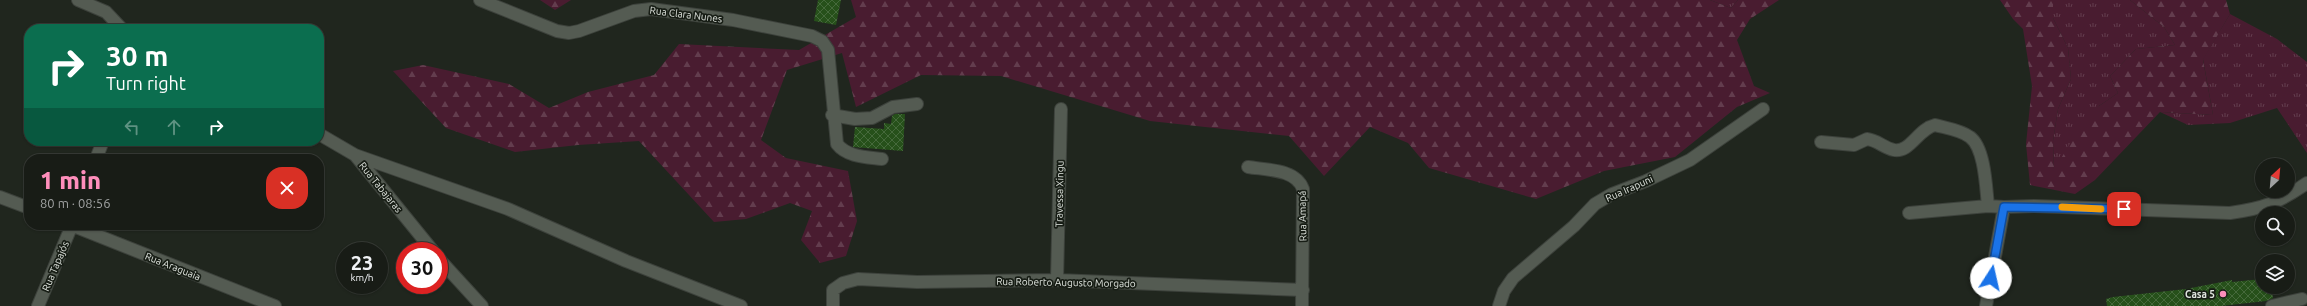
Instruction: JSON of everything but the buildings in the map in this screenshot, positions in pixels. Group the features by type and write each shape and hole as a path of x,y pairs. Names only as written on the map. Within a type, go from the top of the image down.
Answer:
{"street":[{"path":"78,0 106,12 117,24"},
{"name":"Rua Clara Nunes","path":"480,0 557,31 569,33 634,11 651,9 733,20 812,36 822,41 828,50 832,115 836,144 842,150 853,155 882,159"},
{"path":"832,115 855,119 872,118 892,107 918,104"},
{"name":"Travessa Xingu","path":"1057,280 1060,109"},
{"name":"Rua Irapuni","path":"1499,306 1504,291 1513,278 1568,230 1595,204 1612,194 1646,181 1690,160 1763,109"},
{"path":"1821,142 1854,145 1867,138 1890,149 1902,150 1928,127 1935,125 1964,133 1976,142 1980,151 1988,206"},
{"name":"Rua Tabajaras","path":"324,137 355,155 426,242"},
{"path":"355,155 508,209 626,261 741,306"},
{"name":"Rua Amapá","path":"1248,167 1290,175 1301,183 1303,189 1302,306"},
{"path":"1909,213 1988,206 2230,213 2260,208 2282,200 2307,183"},
{"path":"0,197 24,206"},
{"path":"1986,306 2004,207"},
{"name":"Rua Tapajós","path":"38,306 70,230"},
{"name":"Rua Araguaia","path":"85,230 275,306"},
{"path":"448,269 482,306"},
{"name":"Rua Roberto Augusto Morgado","path":"833,306 833,290 843,283 858,279 917,282 1057,280 1303,290"},
{"path":"2272,306 2302,298"}],"green space":[{"path":"540,0 571,0 555,10"},
{"path":"851,0 1710,0 1731,8 1738,0 1779,0 1750,19 1737,40 1754,86 1770,93 1737,107 1675,157 1604,171 1536,199 1429,168 1408,143 1370,127 1324,176 1289,136 1150,121 1001,76 921,75 856,107 842,53 787,70 761,140 786,158 848,171 857,221 846,256 820,263 801,240 812,211 790,203 746,219 714,222 639,141 578,145 515,152 446,128 393,71 423,65 509,84 549,108 588,92 654,75 679,44 799,50 856,17"},
{"path":"1710,0 1738,0 1731,8"},
{"path":"2000,0 2053,0 2053,18 2068,48 2071,79 2058,109 2053,141 2054,170 2082,124 2099,106 2118,93 2110,76 2136,49 2175,45 2164,27 2130,0 2226,0 2230,14 2203,60 2213,115 2160,112 2095,180 2075,194 2030,185 2026,144 2032,86 2023,29 2013,19"},
{"path":"2053,0 2130,0 2164,27 2175,45 2136,49 2110,76 2118,93 2099,106 2054,171 2053,141 2058,109 2071,79 2068,48 2053,18"},
{"path":"2230,14 2277,39 2307,62 2307,153 2277,108 2230,123 2188,125 2160,112 2213,115 2203,59"}],"slow traffic":[{"path":"2062,207 2101,209"}],"place":[{"name":"Casa 5","path":"2223,294"}],"route":[{"path":"1991,278 2004,207 2034,206 2124,209"}]}
